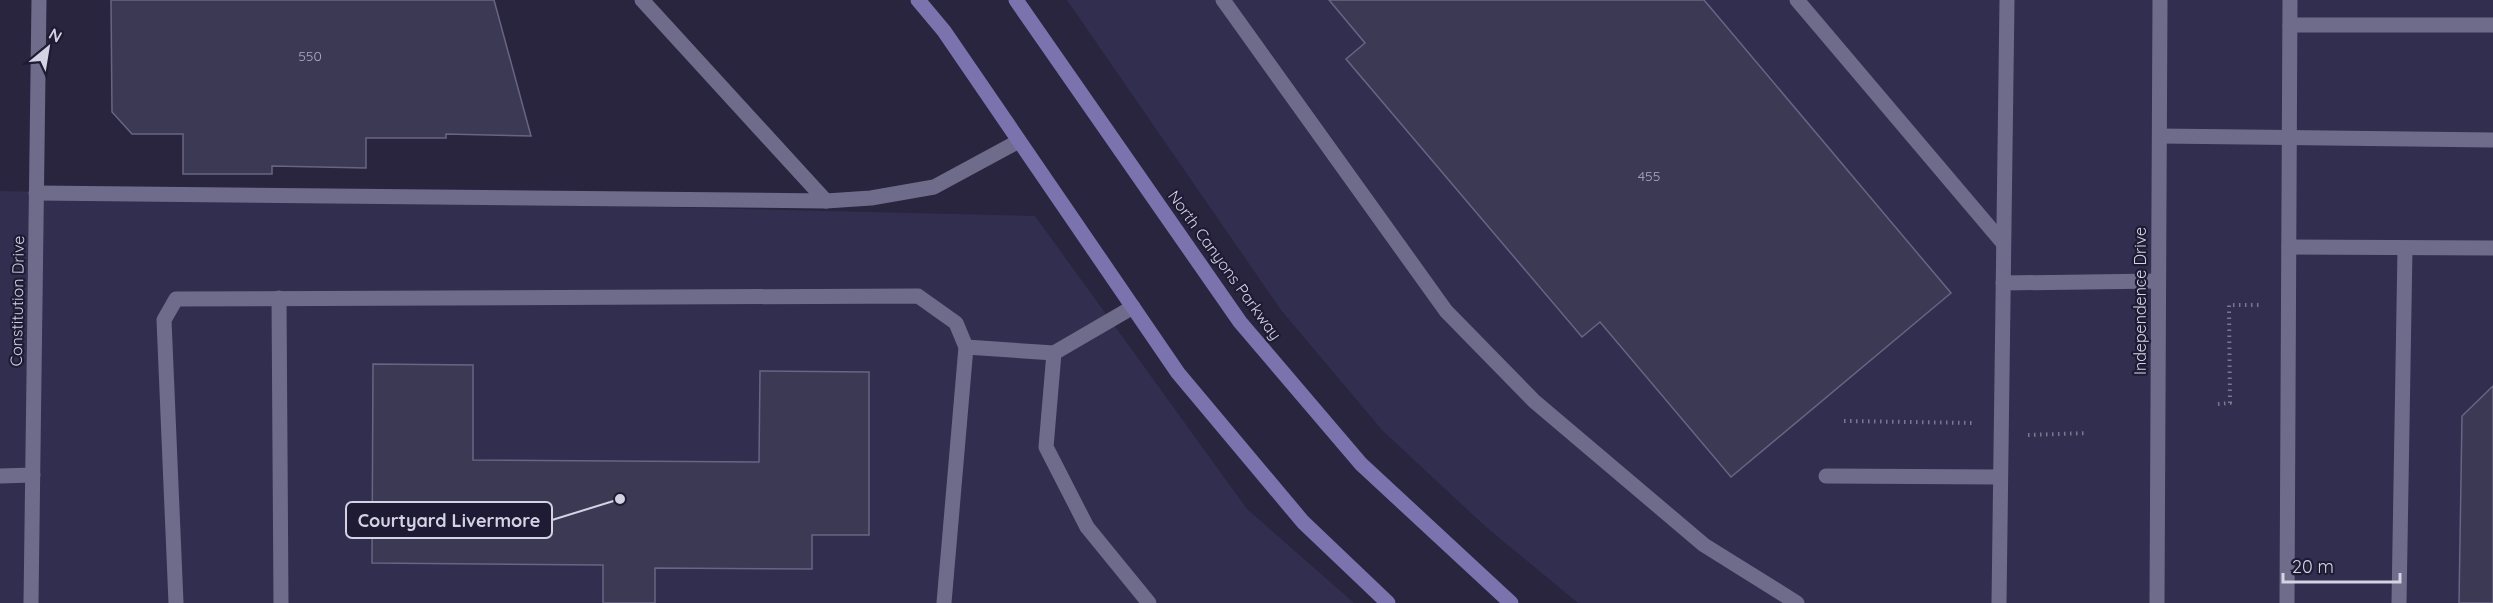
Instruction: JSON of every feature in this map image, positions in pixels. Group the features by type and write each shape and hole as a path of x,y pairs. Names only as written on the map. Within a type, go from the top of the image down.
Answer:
{"main road":[{"path":"918,0 944,31 1178,373 1303,522 1388,603"},
{"name":"North Canyons Parkway","path":"1016,0 1240,322 1361,464 1511,603"}],"street":[{"name":"Constitution Drive","path":"31,603 39,0"},
{"path":"642,0 826,201"},
{"path":"1223,0 1446,311 1534,401 1704,545 1797,603"},
{"path":"1797,0 2003,243"},
{"path":"1999,603 2007,0"},
{"name":"Independence Drive","path":"2157,603 2160,0"},
{"path":"2286,603 2290,0"},
{"path":"2290,25 2493,25"},
{"path":"2160,136 2290,140 2493,140"},
{"path":"36,193 826,201 871,198 934,187 1019,141"},
{"path":"2289,247 2493,248"},
{"path":"2399,603 2405,248"},
{"path":"2003,283 2158,281"},
{"path":"176,603 164,320 176,299 918,296 956,323 966,347 944,603"},
{"path":"279,298 281,603"},
{"path":"966,347 1054,353 1133,307"},
{"path":"1054,353 1046,447 1087,527 1149,603"},
{"path":"0,476 33,475"},
{"path":"1826,476 2000,477"}],"path":[{"path":"2218,404 2229,403 2229,305 2270,306"},
{"path":"1844,421 1980,424 2027,435 2088,433"}],"shaded area":[{"path":"1067,0 2493,0 2493,603 1578,603 1485,526 1383,431 1281,310"},
{"path":"0,191 1035,216 1247,509 1354,603 0,603"}],"building":[{"path":"111,0 494,0 531,136 446,134 446,138 366,138 366,168 272,166 272,174 183,174 183,134 132,134 112,112"},
{"path":"1329,0 1704,0 1951,293 1731,477 1600,322 1582,337 1346,59 1365,43"},
{"path":"373,364 473,365 473,460 759,462 760,371 869,372 869,535 812,535 812,569 655,568 655,603 603,603 603,565 372,563"},
{"path":"2493,386 2493,603 2459,603 2462,416"}],"place":[{"name":"Courtyard Livermore","path":"620,499"}]}
